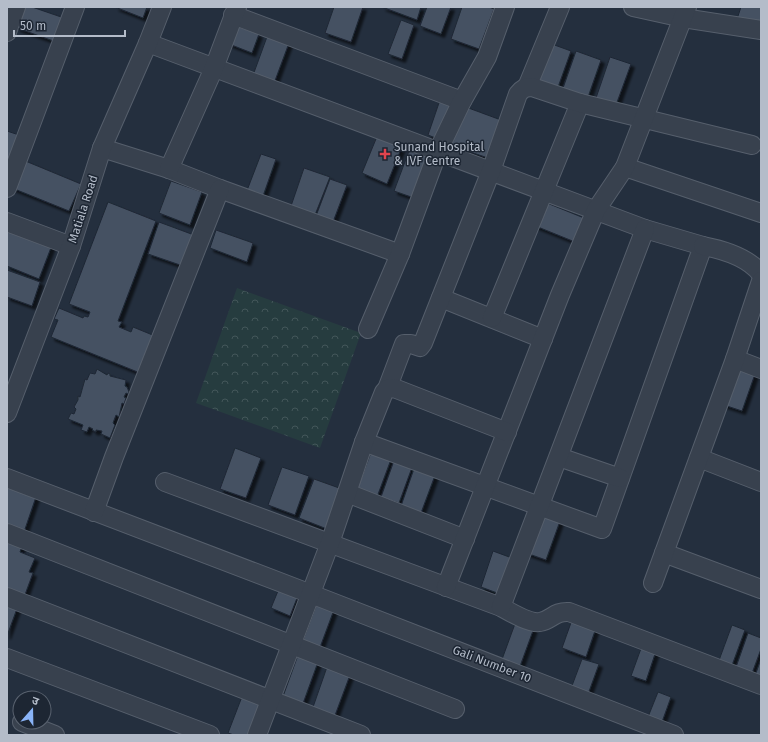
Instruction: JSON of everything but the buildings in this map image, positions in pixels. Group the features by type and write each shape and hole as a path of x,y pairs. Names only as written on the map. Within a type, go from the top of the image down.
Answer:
{"street":[{"path":"7,32 16,7"},
{"path":"7,188 75,7"},
{"name":"Matiala Road","path":"7,413 71,246 102,148 148,43 162,7"},
{"path":"368,329 400,254 438,151 462,101 487,56 505,7"},
{"path":"527,87 560,7"},
{"path":"633,7 685,13 761,30"},
{"path":"169,169 214,68 235,11 462,101"},
{"path":"446,586 543,339 596,210 625,167 645,119 685,13"},
{"path":"148,43 645,229 728,252 753,266 761,274"},
{"path":"257,735 330,543 364,442 382,395 387,389 404,344 411,344 420,347 423,343 491,171 518,94 521,90 532,86 580,103 752,145"},
{"path":"492,318 580,103"},
{"path":"102,148 169,169 400,254"},
{"path":"625,167 761,213"},
{"path":"94,512 114,457 220,189"},
{"path":"7,222 71,246"},
{"path":"501,607 645,229"},
{"path":"364,442 602,529 703,246"},
{"path":"653,583 735,359 761,281"},
{"path":"441,298 543,339"},
{"path":"735,359 761,369"},
{"path":"387,389 394,388 507,432"},
{"path":"559,457 620,478"},
{"path":"699,458 761,482"},
{"name":"Gali Number 10","path":"7,478 674,735"},
{"path":"164,482 446,586 530,620 538,622 545,621 550,616 562,612 581,616 761,685"},
{"path":"347,493 465,539"},
{"path":"7,533 455,709"},
{"path":"664,554 761,589"},
{"path":"7,597 361,735"},
{"path":"7,658 210,735"},
{"path":"43,730 56,735"}],"green space":[{"path":"237,288 361,333 320,448 196,403"}],"place":[{"name":"Sunand Hospital & IVF Centre","path":"385,154"}]}
